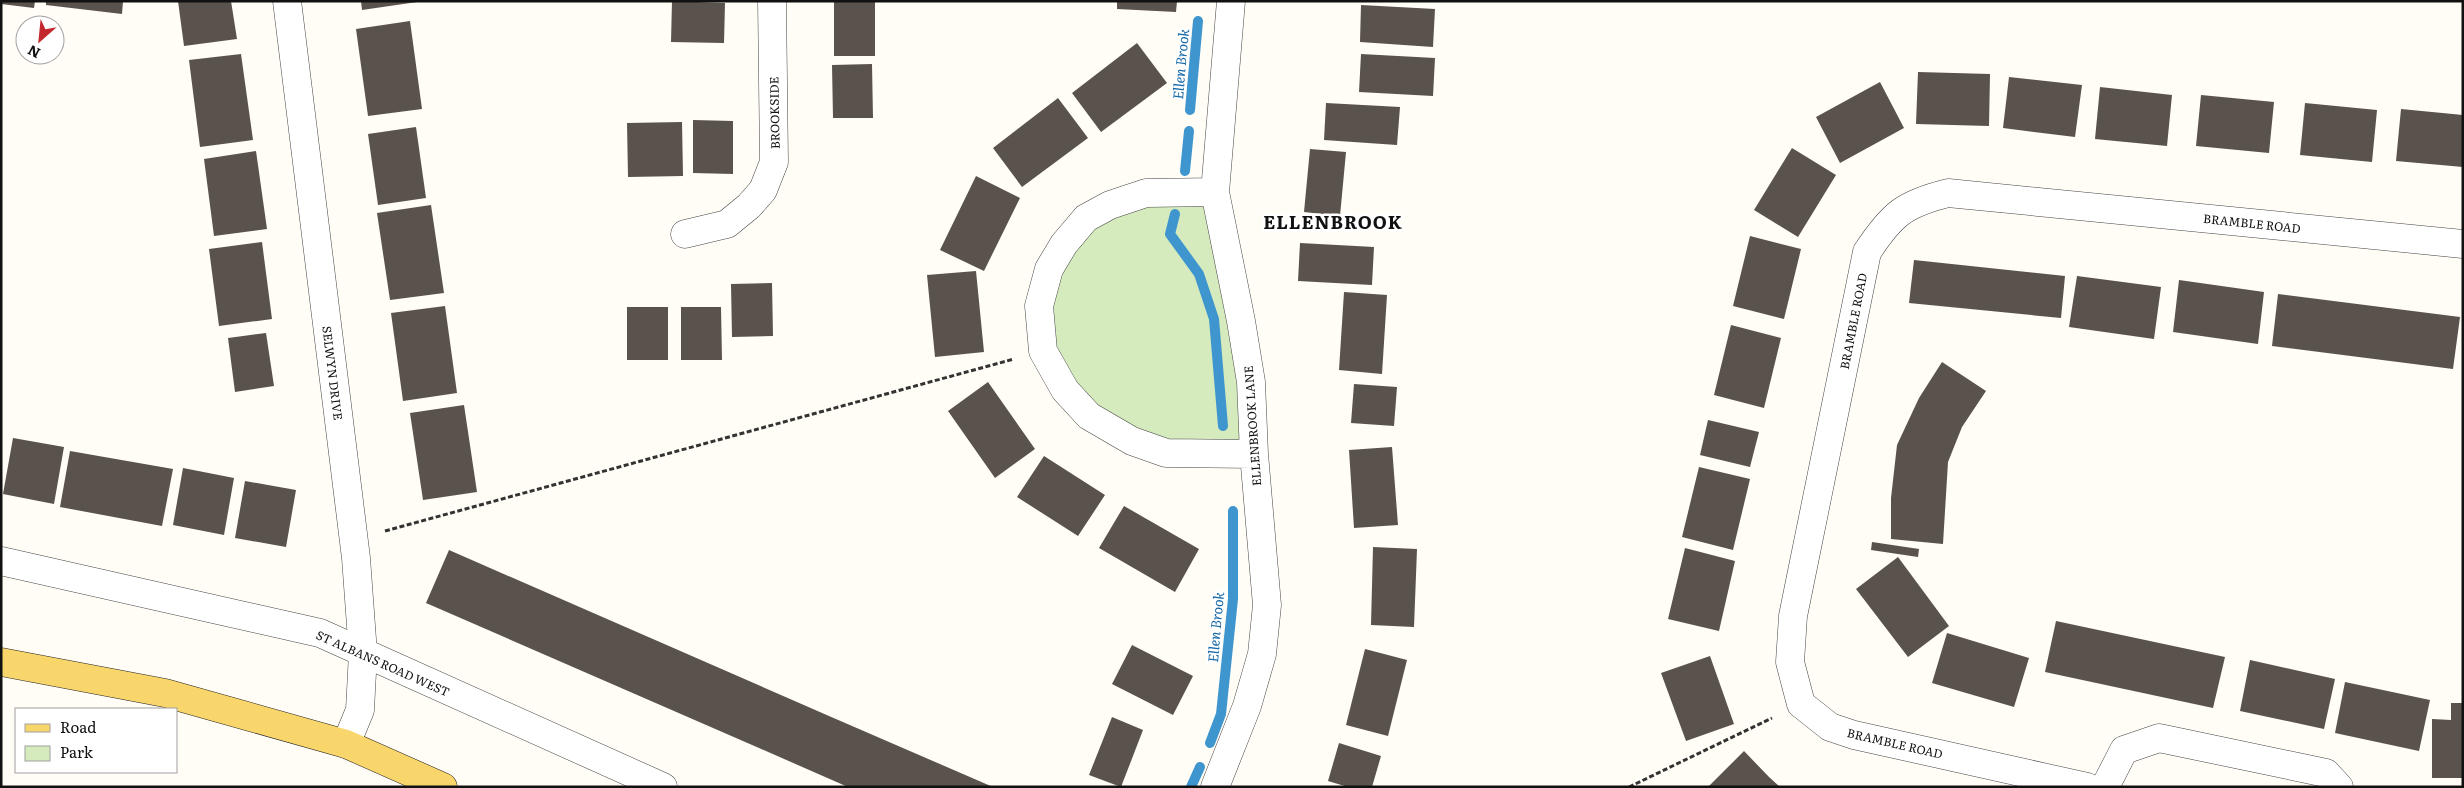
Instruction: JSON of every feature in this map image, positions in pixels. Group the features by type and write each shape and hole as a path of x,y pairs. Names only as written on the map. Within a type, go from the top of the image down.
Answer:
{"main road":[{"path":"1,662 165,693 346,744 442,787"}],"street":[{"name":"SELWYN DRIVE","path":"287,1 354,540 363,654 360,710 346,744"},
{"name":"BROOKSIDE","path":"685,234 727,224 749,206 763,190 774,162 772,1"},
{"name":"ELLENBROOK LANE","path":"1215,787 1247,706 1262,654 1267,605 1254,454 1251,382 1241,321 1215,192 1231,1"},
{"path":"1215,192 1146,192 1110,205 1086,218 1064,244 1049,269 1039,306 1043,351 1065,390 1089,416 1132,441 1166,453 1254,454"},
{"name":"BRAMBLE ROAD","path":"2087,787 1854,735 1830,727 1801,704 1790,662 1793,616 1867,252 1884,226 1918,200 1948,193 2463,244"},
{"name":"ST ALBANS ROAD WEST","path":"1,561 320,634 663,787"},
{"path":"2105,787 2124,750 2159,738 2326,773 2339,787"}],"path":[{"path":"354,540 1043,351"},
{"path":"1629,787 1801,704"}],"green space":[{"path":"1215,192 1254,454 1132,441 1043,351 1049,269 1086,218"}],"building":[{"path":"1,1 35,1 34,8 1,4"},
{"path":"46,1 123,1 122,14 46,5"},
{"path":"178,1 231,1 237,39 184,46"},
{"path":"361,1 417,1 417,2 362,10"},
{"path":"672,1 725,3 724,43 671,42"},
{"path":"834,1 875,1 875,56 834,56"},
{"path":"1117,1 1177,1 1176,12 1117,9"},
{"path":"1361,5 1435,9 1433,47 1360,42"},
{"path":"410,21 422,109 368,116 356,29"},
{"path":"1137,43 1167,83 1101,132 1072,93"},
{"path":"241,54 253,140 200,147 189,60"},
{"path":"1361,54 1435,58 1433,96 1359,92"},
{"path":"872,64 873,118 833,118 832,65"},
{"path":"1918,72 1990,74 1989,126 1916,124"},
{"path":"2009,77 2082,85 2075,137 2003,128"},
{"path":"1880,82 1904,128 1840,163 1816,117"},
{"path":"2100,87 2172,95 2167,146 2095,139"},
{"path":"2201,95 2274,102 2269,153 2196,146"},
{"path":"1058,98 1088,138 1022,187 993,148"},
{"path":"1326,103 1400,107 1397,145 1324,140"},
{"path":"2305,103 2377,110 2372,162 2300,155"},
{"path":"2401,109 2463,115 2463,167 2396,161"},
{"path":"693,120 733,121 733,174 693,173"},
{"path":"682,122 683,176 628,177 627,123"},
{"path":"416,127 426,198 378,205 368,134"},
{"path":"1792,148 1836,175 1798,237 1754,210"},
{"path":"1310,149 1346,152 1340,216 1304,212"},
{"path":"256,151 267,229 214,236 204,159"},
{"path":"976,176 1020,198 984,271 940,250"},
{"path":"431,205 444,293 390,300 377,213"},
{"path":"1750,236 1801,249 1784,319 1733,306"},
{"path":"262,242 272,319 219,326 209,249"},
{"path":"1300,243 1374,247 1372,285 1298,281"},
{"path":"1914,260 2065,276 2061,318 1909,303"},
{"path":"976,271 984,352 935,357 927,275"},
{"path":"2077,276 2161,287 2154,339 2069,327"},
{"path":"2179,280 2264,292 2258,344 2173,332"},
{"path":"772,283 773,336 732,337 731,284"},
{"path":"1344,292 1387,295 1382,374 1339,370"},
{"path":"2278,294 2460,317 2453,369 2272,346"},
{"path":"445,306 457,393 403,401 391,313"},
{"path":"627,307 668,307 668,360 627,360"},
{"path":"681,307 721,307 722,360 681,360"},
{"path":"1731,325 1781,338 1764,408 1714,395"},
{"path":"266,333 274,386 235,392 228,338"},
{"path":"1942,362 1986,391 1962,427 1948,462 1943,544 1891,539 1891,498 1897,445 1919,398"},
{"path":"988,382 1035,449 995,478 948,411"},
{"path":"1354,384 1397,387 1394,426 1351,423"},
{"path":"464,405 477,492 423,500 410,413"},
{"path":"1708,420 1759,432 1750,467 1700,455"},
{"path":"13,438 64,447 54,504 3,494"},
{"path":"1392,447 1398,525 1354,528 1349,450"},
{"path":"70,451 173,469 162,526 60,507"},
{"path":"1044,456 1105,495 1078,536 1017,497"},
{"path":"1699,467 1750,479 1733,550 1682,537"},
{"path":"183,468 234,478 224,535 173,525"},
{"path":"245,481 296,490 286,547 235,538"},
{"path":"1124,506 1199,549 1175,592 1099,548"},
{"path":"1872,542 1919,549 1918,557 1871,550"},
{"path":"1373,547 1417,549 1414,627 1371,625"},
{"path":"1685,548 1735,561 1719,631 1668,619"},
{"path":"449,550 993,787 848,787 426,603"},
{"path":"1898,557 1949,626 1908,657 1856,589"},
{"path":"2056,621 2225,657 2213,708 2045,672"},
{"path":"1947,633 2029,658 2014,707 1932,683"},
{"path":"1132,645 1193,676 1173,715 1112,684"},
{"path":"1365,649 1407,660 1388,736 1346,725"},
{"path":"1710,656 1734,724 1686,741 1661,673"},
{"path":"2250,660 2335,679 2324,729 2240,711"},
{"path":"2345,682 2430,700 2419,751 2335,733"},
{"path":"2451,703 2463,703 2463,778 2432,778 2432,719 2451,720"},
{"path":"1112,717 1143,730 1121,787 1089,775"},
{"path":"1339,743 1381,756 1372,787 1348,787 1328,781"},
{"path":"1744,751 1780,787 1708,787"}],"waterway":[{"name":"Ellen Brook","path":"1190,110 1198,21"},
{"name":"Ellen Brook","path":"1185,171 1189,131"},
{"name":"Ellen Brook","path":"1175,214 1170,234 1199,274 1214,319 1223,426"},
{"name":"Ellen Brook","path":"1210,743 1221,714 1233,599 1233,511"},
{"name":"Ellen Brook","path":"1191,787 1200,767"}],"district":[{"name":"ELLENBROOK","path":"1333,221"}]}
